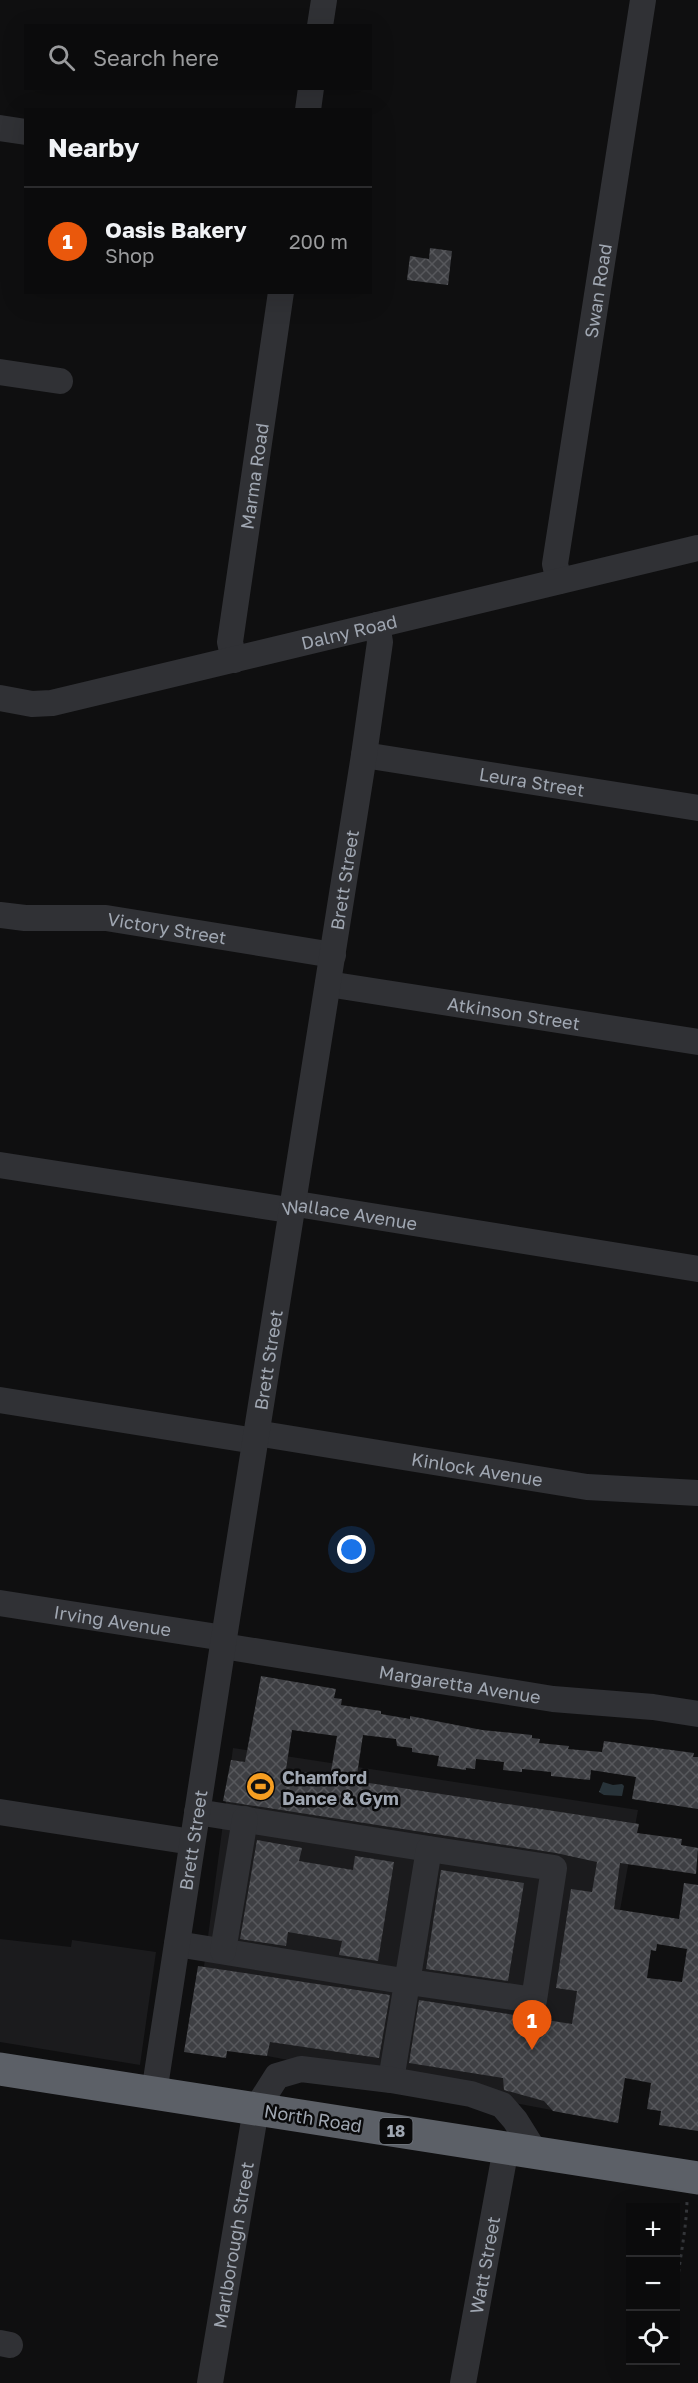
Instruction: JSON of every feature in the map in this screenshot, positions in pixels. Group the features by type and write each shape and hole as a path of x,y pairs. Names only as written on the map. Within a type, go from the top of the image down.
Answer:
{"highway":[{"name":"North Road","path":"0,2069 521,2150 693,2190"}],"street":[{"path":"320,24 324,0"},
{"name":"Swan Road","path":"559,581 555,564 643,0"},
{"path":"308,108 311,90"},
{"path":"0,128 24,132"},
{"name":"Marma Road","path":"234,660 230,642 281,294"},
{"path":"0,372 60,381"},
{"name":"Dalny Road","path":"0,698 32,704 52,703 698,548"},
{"name":"Brett Street","path":"154,2093 364,755 380,642 377,625"},
{"name":"Leura Street","path":"364,755 698,808"},
{"name":"Victory Street","path":"0,915 25,918 106,918 333,955"},
{"name":"Atkinson Street","path":"328,984 698,1042"},
{"name":"Wallace Avenue","path":"0,1165 282,1209 303,1205 698,1269"},
{"name":"Kinlock Avenue","path":"0,1400 587,1487 698,1493"},
{"name":"Irving Avenue","path":"0,1603 223,1642"},
{"name":"Margaretta Avenue","path":"223,1642 553,1699 653,1707 698,1714"},
{"path":"0,1812 192,1842"},
{"path":"177,1944 534,2000 554,1868 197,1812"},
{"path":"223,1951 244,1819"},
{"path":"391,2080 409,1982 429,1849"},
{"path":"256,2109 278,2076 301,2069 391,2080 471,2094 502,2105 515,2120 521,2150"},
{"name":"Marlborough Street","path":"210,2383 256,2109"},
{"name":"Watt Street","path":"463,2383 521,2150"}],"path":[{"path":"680,2258 693,2190"}],"shaded area":[{"path":"233,1748 638,1810 583,2116 194,2042"},
{"path":"0,1939 71,1947 72,1940 156,1952 140,2065 0,2042"}],"water":[{"path":"603,1782 613,1785 622,1784 624,1786 622,1796 604,1795 599,1792"}],"building":[{"path":"430,248 452,251 448,285 407,280 410,256 429,259"},
{"path":"261,1676 336,1689 334,1698 342,1699 341,1705 381,1711 381,1714 410,1719 410,1716 482,1730 532,1735 532,1738 540,1739 539,1743 569,1746 568,1749 602,1752 604,1741 694,1753 693,1757 698,1757 698,1809 632,1799 636,1777 591,1770 590,1780 551,1776 551,1772 503,1770 504,1762 476,1759 475,1769 437,1766 439,1756 412,1752 412,1748 397,1746 396,1739 363,1735 356,1781 639,1824 637,1833 682,1839 681,1845 698,1848 696,1874 620,1863 614,1909 679,1919 684,1883 698,1885 698,2131 659,2125 661,2111 647,2109 651,2083 625,2078 618,2123 553,2111 544,2101 504,2090 503,2078 409,2063 419,2000 572,2024 577,1991 556,1988 571,1889 592,1892 597,1862 556,1853 223,1801 231,1760 245,1762","holes":["292,1730 337,1736 330,1777 286,1769","657,1944 687,1949 682,1982 647,1978 651,1950 656,1951"]},
{"path":"257,1840 302,1848 299,1861 353,1870 355,1856 394,1862 378,1961 339,1955 342,1941 288,1932 286,1946 240,1939"},
{"path":"441,1870 524,1883 508,1981 426,1969"},
{"path":"198,1966 390,1995 379,2058 270,2042 267,2056 227,2051 226,2058 184,2052"}],"place":[{"name":"Chamford Dance & Gym","path":"261,1787"},
{"name":"Oasis Bakery","path":"532,2050"}]}
